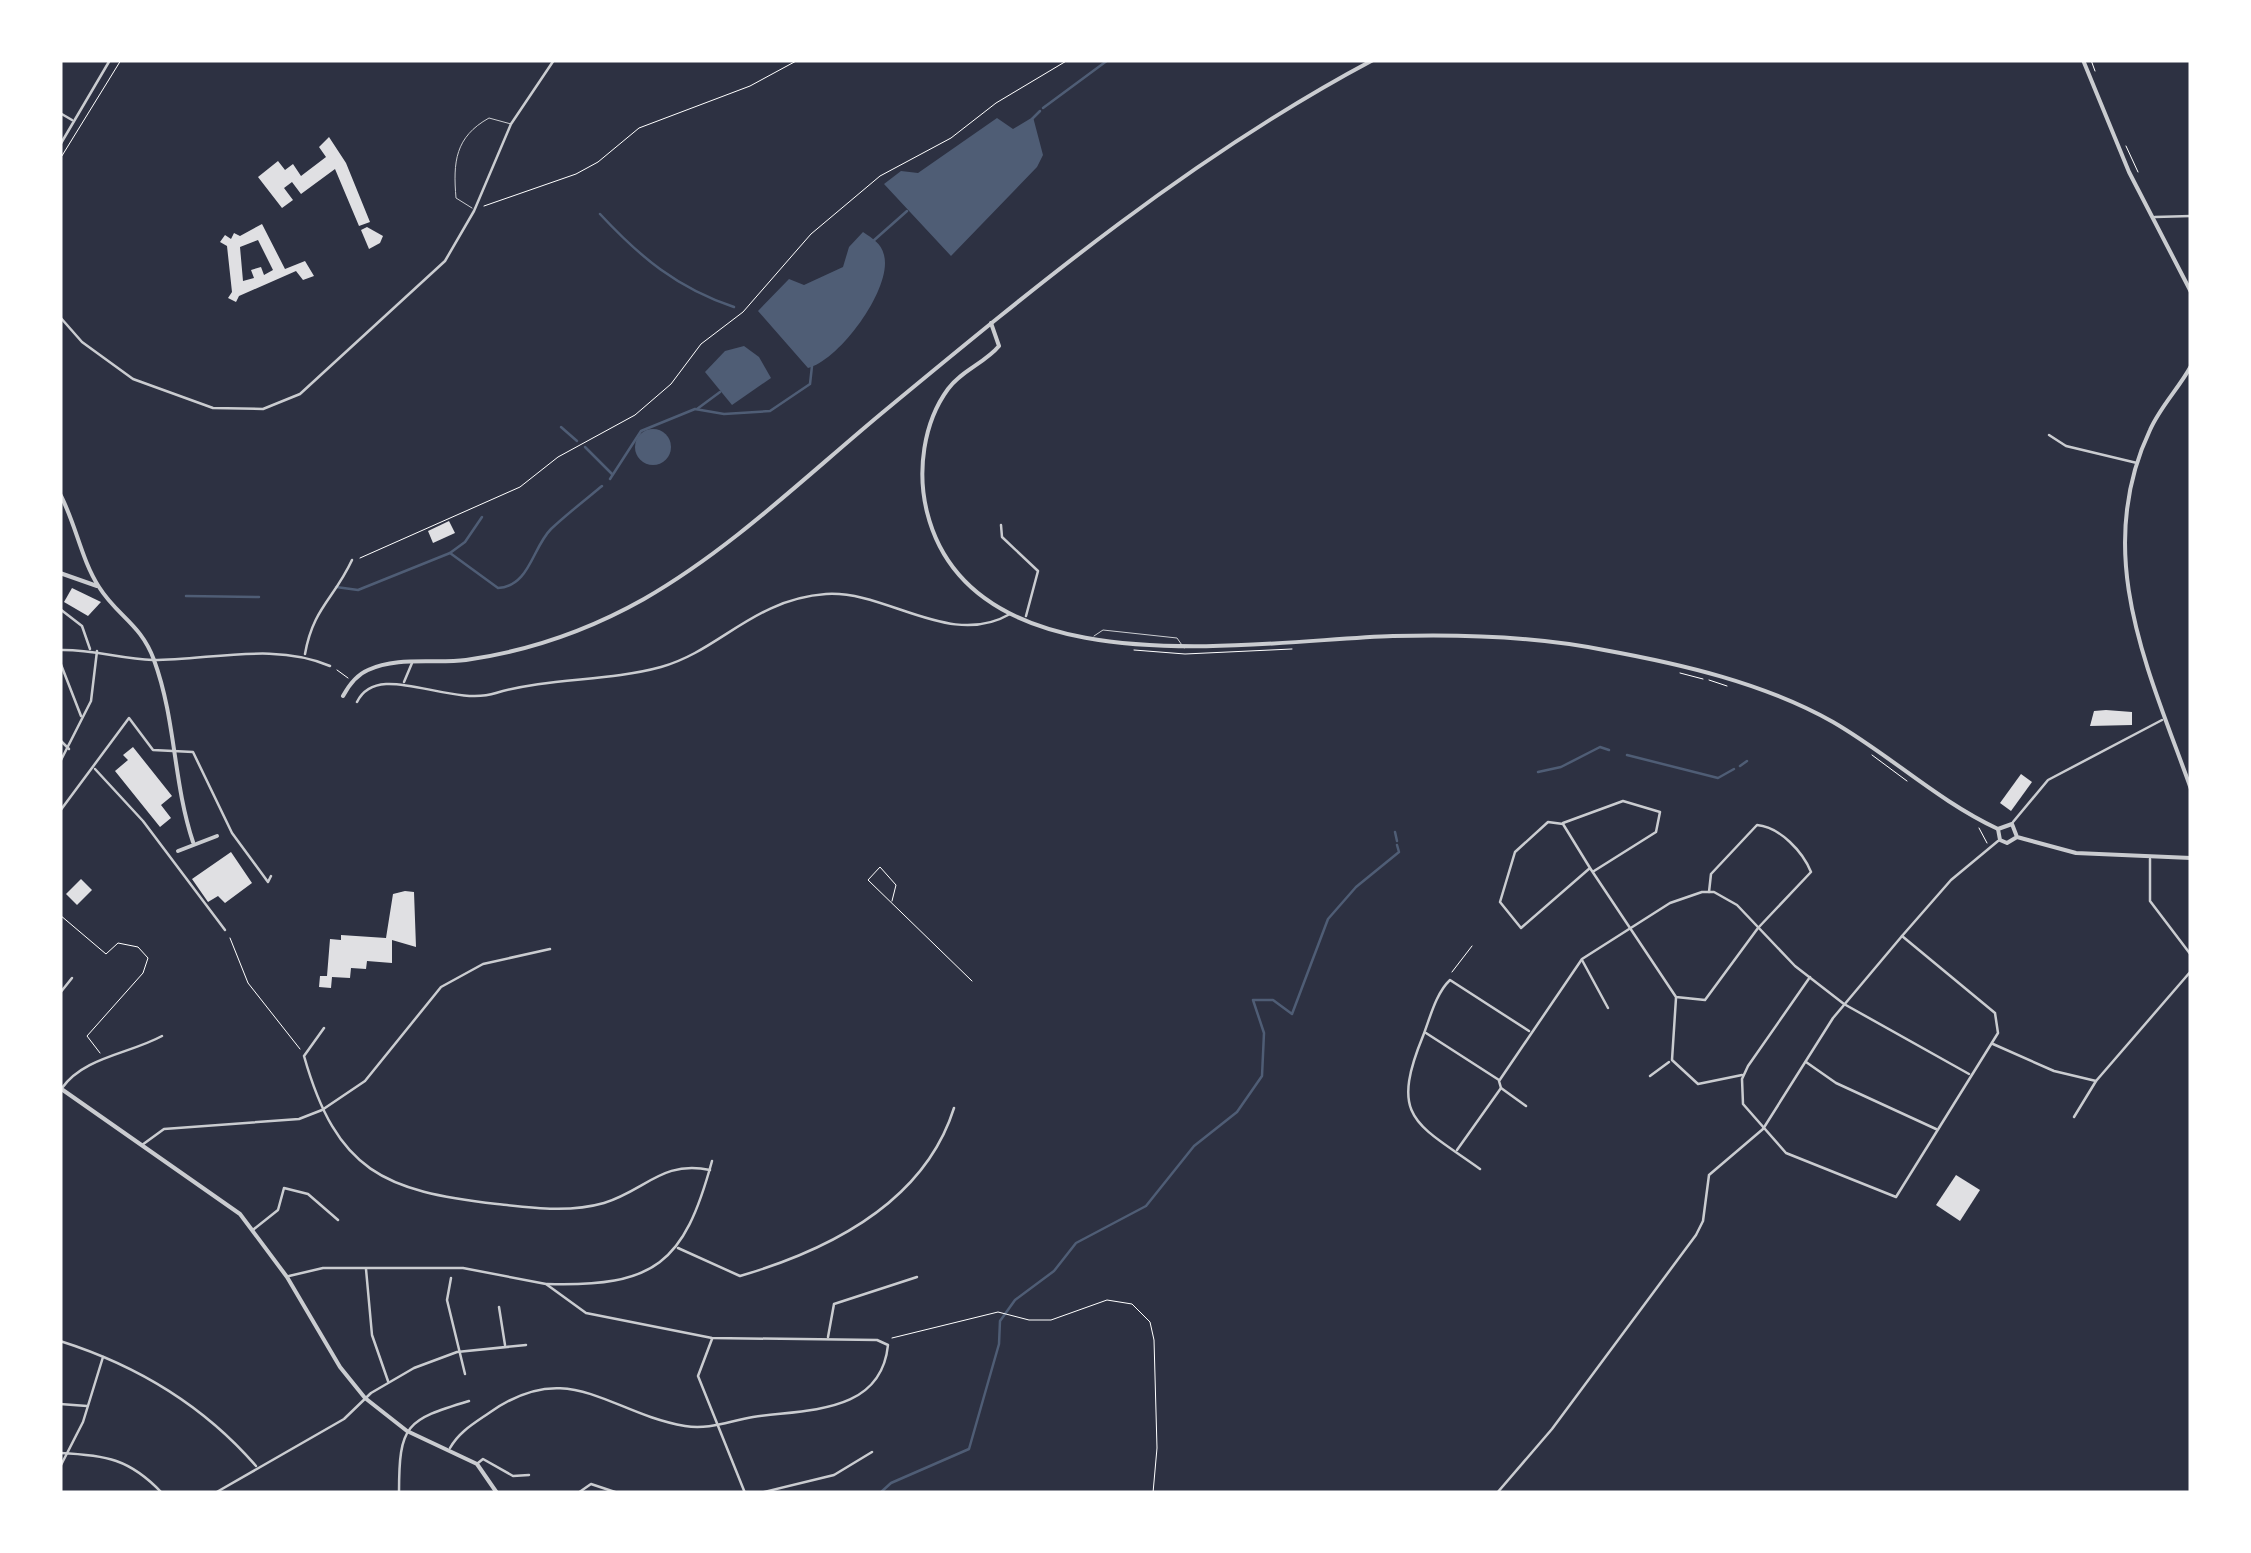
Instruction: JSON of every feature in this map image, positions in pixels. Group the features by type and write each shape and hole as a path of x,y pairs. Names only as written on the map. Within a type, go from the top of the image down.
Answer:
{"street":[{"path":"60,145 110,60"},
{"path":"60,317 82,342 133,379 214,408 263,408 292,398 320,379 437,270 474,211 511,124 554,60"},
{"path":"342,696 350,683 382,665 496,655 544,643 613,616 652,594 729,542 991,323 1189,172 1273,116 1373,60"},
{"path":"2083,60 2129,172 2191,292"},
{"path":"60,113 74,121"},
{"path":"2154,217 2191,216"},
{"path":"991,323 999,346 958,378 932,421 924,449 923,490 928,517 947,560 978,592 1025,618 1092,637 1184,648 1446,635 1538,640 1662,662 1755,688 1806,708 1964,812 1998,829 2012,824 2048,780 2162,720"},
{"path":"2191,366 2151,427 2137,463 2125,510 2124,572 2138,646 2162,720 2191,788"},
{"path":"2048,435 2066,446 2137,463"},
{"path":"60,494 98,586 139,628 154,660 170,711 176,782 193,842"},
{"path":"60,520 71,514"},
{"path":"1001,525 1002,538 1038,571 1025,618"},
{"path":"304,655 313,618 341,584 352,560"},
{"path":"60,573 98,586"},
{"path":"356,702 364,688 375,682 403,684 445,695 487,696 534,682 630,674 665,666 772,606 823,594 860,596 934,621 996,621 1012,613"},
{"path":"60,609 82,626 90,649"},
{"path":"60,650 90,649 154,660 304,655 330,666"},
{"path":"60,762 70,750 92,701 97,650"},
{"path":"60,662 82,719"},
{"path":"403,684 412,663"},
{"path":"60,811 95,769 129,718 153,750 193,752 240,848 268,882 271,876"},
{"path":"60,740 70,750"},
{"path":"2184,770 2191,767"},
{"path":"95,769 143,822 225,930"},
{"path":"1623,801 1660,812 1656,832 1592,870 1521,928 1500,902 1516,852 1548,822 1562,824 1623,801"},
{"path":"1562,824 1676,997 1672,1060"},
{"path":"2012,824 2017,837"},
{"path":"1676,997 1706,1000 1758,928 1811,872 1806,860 1771,826 1757,825 1711,874 1709,892"},
{"path":"1998,829 2000,840 2007,844 2017,837"},
{"path":"178,850 217,836"},
{"path":"2017,837 2076,854 2150,860 2191,858"},
{"path":"1497,1493 1552,1429 1696,1235 1703,1221 1710,1175 1763,1129 1844,1004 1902,936 1951,880 2000,840"},
{"path":"2150,860 2150,901 2191,955"},
{"path":"1499,1081 1582,958 1670,903 1709,892 1737,905 1810,977 1844,1004 1971,1075"},
{"path":"1810,977 1744,1074 1743,1104 1786,1153 1896,1197 1992,1043 2000,1022 1995,1013 1902,936"},
{"path":"142,1144 164,1129 299,1119 322,1110 365,1081 441,987 483,964 550,949"},
{"path":"1582,958 1608,1008"},
{"path":"2074,1117 2096,1081 2191,971"},
{"path":"60,994 72,978"},
{"path":"1480,1170 1413,1118 1406,1107 1409,1074 1424,1032 1450,980 1530,1033"},
{"path":"324,1028 304,1056 322,1110 344,1146 367,1169 393,1183 454,1199 568,1209 604,1203 679,1166 710,1170"},
{"path":"1424,1032 1499,1081 1501,1088 1526,1106"},
{"path":"162,1036 83,1066 61,1089 228,1204 254,1229 340,1366 365,1398 407,1432 477,1464 497,1493"},
{"path":"1992,1043 2054,1071 2096,1081"},
{"path":"1672,1060 1698,1084 1744,1074"},
{"path":"1650,1076 1672,1060"},
{"path":"1805,1061 1836,1083 1938,1129"},
{"path":"1456,1151 1501,1088"},
{"path":"678,1248 740,1276 812,1252 846,1235 919,1172 946,1132 954,1108"},
{"path":"287,1276 323,1268 462,1268 546,1284 605,1286 656,1266 678,1248 702,1200 712,1161"},
{"path":"254,1229 278,1210 284,1188 308,1194 338,1220"},
{"path":"366,1267 372,1336 388,1381"},
{"path":"828,1338 834,1304 917,1277"},
{"path":"451,1278 447,1300 465,1374"},
{"path":"449,1450 458,1434 509,1400 549,1388 588,1390 684,1426 720,1425 842,1406 858,1396 881,1370 888,1349 885,1342 828,1338 712,1338 586,1313 546,1284"},
{"path":"499,1307 506,1346"},
{"path":"712,1338 698,1376 745,1493"},
{"path":"60,1342 104,1356 182,1399 257,1467"},
{"path":"215,1493 344,1419 388,1381 458,1352 526,1345"},
{"path":"60,1467 104,1356"},
{"path":"399,1493 399,1453 407,1432 421,1415 469,1401"},
{"path":"60,1404 87,1406"},
{"path":"760,1493 834,1474 872,1452"},
{"path":"63,1453 94,1454 138,1468 162,1493"},
{"path":"477,1464 483,1459 513,1476 528,1475"},
{"path":"578,1493 591,1484 618,1493"}],"lane":[{"path":"474,211 456,198 453,163 457,149 474,126 489,118 511,124"},
{"path":"1092,637 1103,630 1177,638 1184,648"}],"path":[{"path":"60,159 121,60"},
{"path":"477,203 482,207 576,174 598,162 638,128 750,86 798,60"},
{"path":"352,560 520,487 558,457 635,415 671,384 701,344 743,312 811,234 880,176 952,138 996,102 1068,60"},
{"path":"1127,650 1184,654 1296,649"},
{"path":"330,666 350,683"},
{"path":"1676,672 1738,689"},
{"path":"1860,747 1915,786"},
{"path":"1979,827 1991,846"},
{"path":"892,901 896,885 880,867 868,880 972,981"},
{"path":"60,915 106,954 118,943 138,947 148,958 143,973 87,1036 105,1060"},
{"path":"225,930 244,964 248,983 304,1056"},
{"path":"1450,980 1472,946"},
{"path":"885,1342 998,1312 1051,1320 1106,1300 1132,1304 1150,1322 1157,1396 1153,1493"}],"water":[{"path":"1033,117 1043,155 1037,167 951,256 884,184 901,171 918,173 997,118 1013,129"},
{"path":"863,232 879,244 884,255 880,286 848,338 808,368 758,311 789,279 804,285 843,267 849,247"},
{"path":"744,346 759,357 771,378 732,405 705,372 725,351"},
{"path":"653,429 666,434 671,447 666,460 653,465 640,460 635,447 640,434"}],"building":[{"path":"329,137 346,163 370,222 359,226 335,169 301,194 292,182 284,188 293,200 282,208 258,177 278,161 285,170 293,164 301,176 326,157 319,147"},
{"path":"262,224 285,269 305,261 314,276 303,280 296,271 239,296 236,302 228,298 232,292 227,246 220,242 225,235 231,239 234,233 240,236","holes":["258,240 273,270 264,275 261,267 251,270 254,278 243,281 240,247"]},
{"path":"367,227 383,236 380,243 369,249 361,230"},
{"path":"449,521 455,533 433,543 428,531"},
{"path":"72,588 101,602 88,616 64,602"},
{"path":"2094,711 2132,712 2132,725 2090,726"},
{"path":"133,747 172,796 161,805 171,818 160,827 115,771 128,760 123,755"},
{"path":"2021,774 2032,782 2011,811 2000,803"},
{"path":"231,852 252,883 225,903 218,896 208,902 192,879"},
{"path":"81,879 92,890 77,905 66,894"},
{"path":"414,892 416,947 392,940 392,963 367,961 366,969 351,968 350,978 332,977 331,988 319,987 320,976 327,976 330,939 341,940 341,935 386,938 393,894"},
{"path":"1956,1175 1980,1190 1960,1221 1936,1205"}],"waterway":[{"path":"1043,108 1108,60"},
{"path":"1032,119 1040,111"},
{"path":"872,242 907,211"},
{"path":"600,214 661,270 734,307"},
{"path":"610,479 641,431 695,409 724,414 770,411 810,384 812,366"},
{"path":"697,409 720,392"},
{"path":"561,427 577,441"},
{"path":"585,447 612,474"},
{"path":"336,587 358,590 450,553 498,588 509,586 524,573 551,529 602,486"},
{"path":"450,553 465,542 482,517"},
{"path":"186,596 259,597"},
{"path":"1538,772 1561,767 1600,747 1609,750"},
{"path":"1627,755 1718,778 1734,769"},
{"path":"1740,766 1747,761"},
{"path":"1395,832 1397,841"},
{"path":"880,1493 891,1483 969,1449 999,1344 1000,1321 1015,1300 1054,1271 1076,1243 1146,1206 1194,1146 1237,1112 1262,1076 1264,1033 1253,1000 1273,1000 1292,1014 1328,919 1356,887 1399,852 1397,845"}]}
